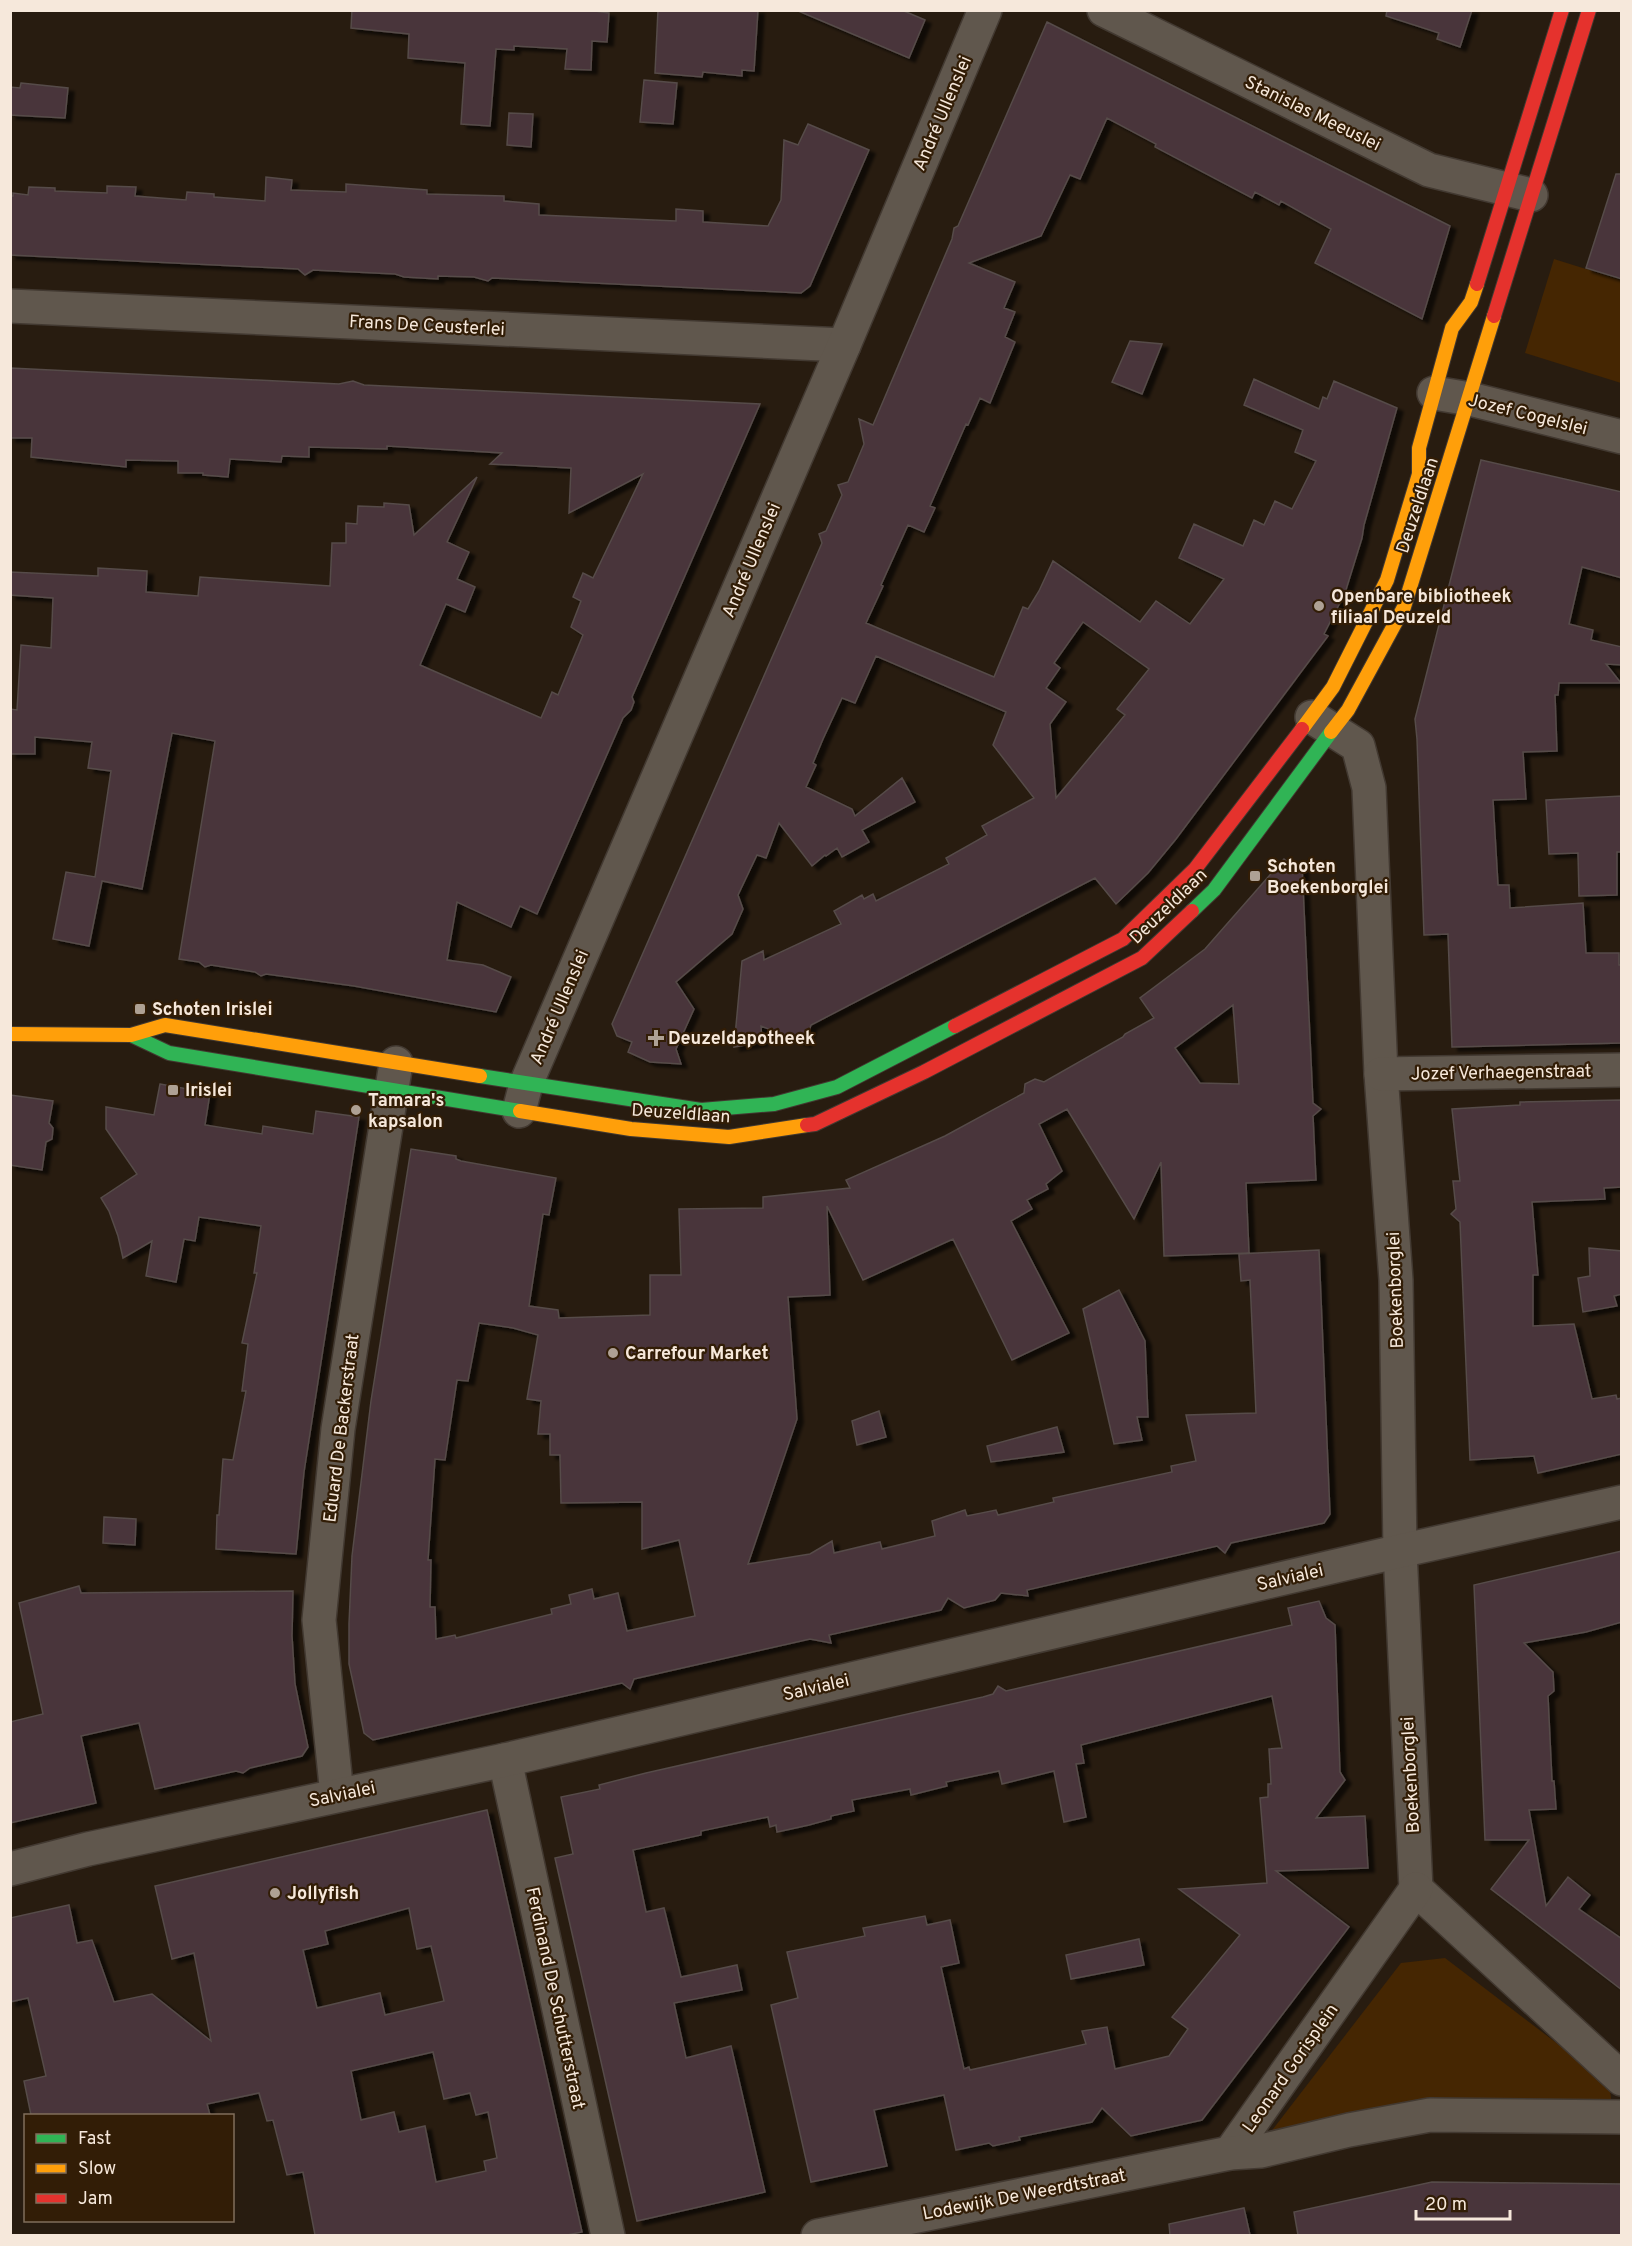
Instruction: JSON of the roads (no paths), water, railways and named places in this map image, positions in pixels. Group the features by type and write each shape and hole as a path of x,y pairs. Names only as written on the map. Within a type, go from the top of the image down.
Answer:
{"street":[{"name":"André Ullenslei","path":"522,1097 985,10"},
{"name":"Stanislas Meeuslei","path":"1104,10 1429,170 1518,193"},
{"name":"Deuzeldlaan","path":"131,1035 169,1053 394,1077 522,1097 701,1110 774,1104 837,1087 1124,939 1195,869 1323,723 1348,710 1404,607 1470,399 1562,10"},
{"name":"Deuzeldlaan","path":"10,1034 131,1035 165,1025 394,1077 522,1097 631,1129 729,1137 815,1124 924,1072 1142,958 1214,890 1323,723 1333,687 1387,580 1419,474 1419,448 1452,328 1471,302 1518,193 1589,10"},
{"name":"Frans De Ceusterlei","path":"10,306 844,345"},
{"name":"Jozef Cogelslei","path":"1434,393 1470,399 1622,437"},
{"name":"Boekenborglei","path":"1323,723 1358,746 1369,788 1381,1074 1396,1280 1400,1551 1416,1889"},
{"name":"Jozef Verhaegenstraat","path":"1381,1074 1622,1070"},
{"name":"Eduard De Backerstraat","path":"337,1795 319,1620 339,1429 394,1077"},
{"name":"Salvialei","path":"10,1869 88,1849 505,1760 1400,1551 1622,1502"},
{"name":"Ferdinand De Schutterstraat","path":"505,1760 608,2235"},
{"path":"1416,1889 1622,2079"},
{"name":"Leonard Gorisplein","path":"1230,2153 1416,1889"},
{"name":"Leonard Gorisplein","path":"1230,2153 1262,2151 1349,2130 1430,2115 1622,2117"},
{"name":"Lodewijk De Weerdtstraat","path":"818,2235 1230,2153"}],"place":[{"name":"Openbare bibliotheek filiaal Deuzeld","path":"1319,606"},
{"name":"Schoten Boekenborglei","path":"1255,876"},
{"name":"Schoten Irislei","path":"140,1009"},
{"name":"Deuzeldapotheek","path":"656,1038"},
{"name":"Irislei","path":"173,1090"},
{"name":"Tamara's kapsalon","path":"356,1110"},
{"name":"Carrefour Market","path":"613,1353"},
{"name":"Jollyfish","path":"275,1893"}]}
